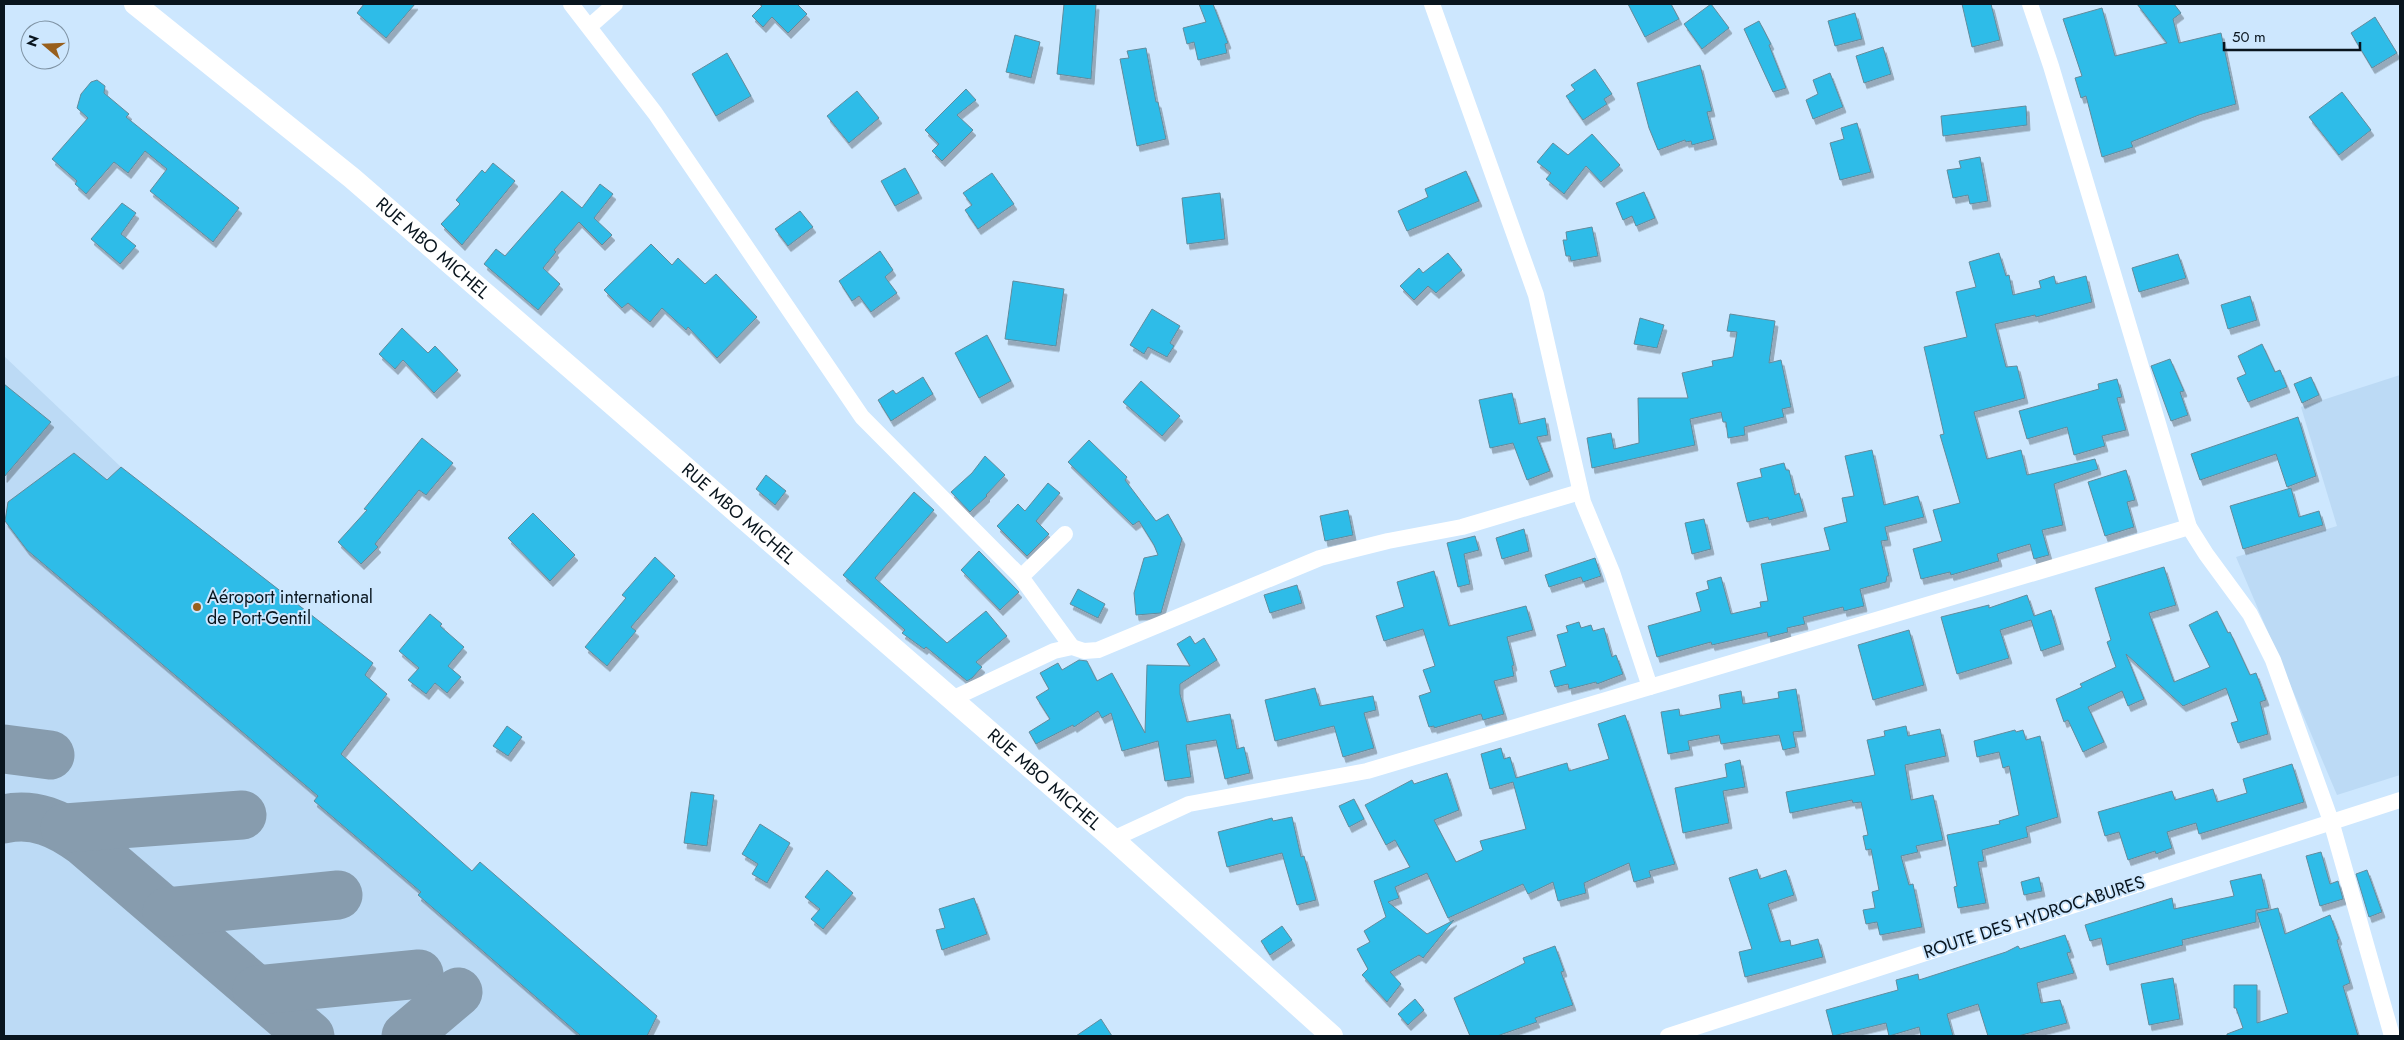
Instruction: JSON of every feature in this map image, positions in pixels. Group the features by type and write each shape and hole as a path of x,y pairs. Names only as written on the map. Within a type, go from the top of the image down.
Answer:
{"street":[{"name":"RUE MBO MICHEL","path":"135,4 359,185 1113,839 1332,1036"},
{"path":"571,4 590,26 694,168 862,417 1021,577 1072,647"},
{"path":"590,26 615,4"},
{"path":"1432,4 1536,295 1580,492 1612,572 1650,687"},
{"path":"2030,4 2054,75 2189,527 2206,554 2250,614 2273,660 2331,821 2392,1036"},
{"path":"952,699 1054,651 1072,647 1084,651 1098,650 1320,558 1388,541 1462,527 1580,492"},
{"path":"1113,839 1189,804 1368,770 2189,527"},
{"path":"1021,577 1065,534"},
{"name":"ROUTE DES HYDROCABURES","path":"1668,1036 2400,800"}],"shaded area":[{"path":"4,356 121,467 373,663 365,675 387,694 340,756 348,760 471,871 480,862 657,1016 648,1036 4,1036"},
{"path":"2400,375 2400,775 2337,795 2236,557 2337,526 2301,407"}],"building":[{"path":"364,4 415,4 386,38 357,13"},
{"path":"759,4 797,4 807,14 788,33 772,17 763,27 752,16 762,6"},
{"path":"1064,4 1096,4 1091,79 1057,74"},
{"path":"1199,4 1213,4 1228,43 1225,44 1227,53 1198,60 1194,42 1187,44 1183,28 1206,22"},
{"path":"1628,4 1671,4 1679,19 1645,37"},
{"path":"1711,4 1729,28 1702,49 1684,24"},
{"path":"1962,4 1991,4 2000,40 1972,47"},
{"path":"2137,4 2174,4 2181,13 2173,19 2179,43 2221,33 2236,104 2199,115 2131,142 2133,147 2102,157 2086,96 2081,98 2075,78 2082,76 2063,19 2102,8 2115,56 2167,43"},
{"path":"1855,13 1862,39 1835,46 1828,21"},
{"path":"2375,17 2397,53 2372,68 2351,33"},
{"path":"1759,21 1771,44 1769,45 1786,88 1773,92 1744,29"},
{"path":"1015,35 1040,42 1031,78 1006,72"},
{"path":"1883,47 1891,74 1864,83 1856,56"},
{"path":"1146,48 1156,102 1158,102 1166,139 1137,146 1120,59 1129,58 1127,51"},
{"path":"727,53 751,96 716,116 692,74"},
{"path":"1700,65 1712,111 1707,112 1714,139 1692,145 1691,141 1686,142 1685,140 1658,150 1649,128 1637,83"},
{"path":"1595,69 1612,94 1604,99 1607,104 1583,120 1566,96 1575,90 1571,85"},
{"path":"1830,73 1843,107 1813,119 1806,100 1818,94 1813,80"},
{"path":"97,80 105,86 104,93 129,114 126,117 239,208 213,242 150,191 167,169 145,151 128,173 114,162 86,194 75,184 77,181 52,159 88,118 77,108 81,94 91,82"},
{"path":"966,89 976,100 957,115 973,130 942,161 932,151 939,144 925,130"},
{"path":"857,91 879,118 849,143 827,116"},
{"path":"2342,92 2371,130 2339,155 2309,117"},
{"path":"2026,106 2027,125 1943,136 1941,116"},
{"path":"1857,123 1871,172 1840,180 1830,143 1844,139 1841,128"},
{"path":"1592,134 1620,165 1601,182 1586,166 1564,194 1546,179 1551,173 1537,162 1553,143 1568,155"},
{"path":"1980,157 1988,201 1970,204 1968,195 1953,198 1947,170 1961,168 1959,161"},
{"path":"493,163 515,181 462,245 441,224 460,204 456,200 482,170 485,173"},
{"path":"905,168 919,193 895,206 881,181"},
{"path":"1466,171 1479,201 1407,231 1398,211 1428,197 1425,189"},
{"path":"992,173 1014,204 978,229 965,210 972,205 963,193"},
{"path":"600,184 613,194 594,218 612,235 602,245 579,222 554,250 556,252 543,268 560,284 538,310 484,264 496,249 505,256 562,191 582,208"},
{"path":"1644,192 1655,218 1636,226 1632,216 1623,220 1616,203"},
{"path":"1220,193 1225,239 1187,244 1182,198"},
{"path":"122,203 136,213 121,234 136,246 120,264 91,239"},
{"path":"800,211 813,227 788,246 775,229"},
{"path":"1592,227 1598,256 1571,261 1570,256 1566,256 1563,240 1567,240 1566,232"},
{"path":"651,244 672,265 678,258 705,284 716,274 757,317 717,358 688,327 686,330 662,308 650,322 628,303 622,308 604,290"},
{"path":"880,251 893,270 885,277 897,293 871,312 859,296 852,301 839,281"},
{"path":"1448,253 1462,270 1436,293 1428,286 1414,300 1400,286 1419,268 1423,273"},
{"path":"1999,253 2006,276 2009,275 2013,295 2041,288 2039,281 2054,276 2056,284 2086,276 2092,302 2036,317 2035,315 1995,324 2006,367 2017,366 2025,398 1974,412 1987,459 2021,450 2027,475 2095,459 2098,469 2054,484 2063,525 2042,530 2049,555 2034,559 2030,544 1997,554 1999,561 1951,575 1950,572 1921,579 1913,549 1942,541 1933,510 1960,503 1940,435 1944,434 1924,347 1967,337 1956,292 1976,287 1969,262"},
{"path":"2178,254 2186,278 2139,292 2132,268"},
{"path":"1013,281 1064,289 1056,346 1005,339"},
{"path":"2250,296 2257,320 2228,329 2221,305"},
{"path":"1152,309 1180,326 1170,343 1174,346 1167,357 1148,347 1144,354 1130,345"},
{"path":"1730,314 1775,321 1769,363 1781,360 1791,407 1782,409 1784,417 1744,427 1745,435 1728,438 1726,422 1723,422 1721,412 1690,419 1695,445 1592,468 1587,438 1611,433 1614,449 1639,443 1638,398 1688,398 1682,373 1713,366 1712,361 1733,357 1737,332 1727,331"},
{"path":"1640,318 1664,325 1657,348 1634,344"},
{"path":"402,328 428,353 435,346 458,370 434,393 403,360 395,369 379,354"},
{"path":"987,335 1011,381 979,398 955,353"},
{"path":"2262,344 2275,372 2280,370 2287,387 2248,402 2237,378 2246,374 2238,356"},
{"path":"2170,359 2184,391 2180,392 2188,415 2171,421 2151,366"},
{"path":"923,377 933,394 891,421 878,400 893,390 896,394"},
{"path":"2311,377 2319,395 2302,403 2294,384"},
{"path":"2117,379 2122,397 2117,398 2126,430 2102,436 2105,446 2074,455 2067,427 2027,439 2019,411 2099,389 2098,384"},
{"path":"1141,381 1180,416 1162,436 1123,402"},
{"path":"4,384 51,422 4,477"},
{"path":"1512,393 1519,424 1545,418 1548,435 1537,437 1550,471 1527,480 1513,443 1490,448 1479,400"},
{"path":"2298,417 2316,476 2287,487 2276,454 2200,480 2191,454"},
{"path":"422,438 453,463 426,495 419,490 375,544 378,547 361,564 338,542 367,510 364,509"},
{"path":"1089,440 1127,477 1125,480 1156,521 1168,514 1182,539 1161,613 1136,615 1134,593 1144,558 1158,555 1154,545 1139,521 1133,525 1068,462"},
{"path":"1872,450 1884,505 1918,496 1924,517 1885,527 1888,540 1881,541 1889,576 1887,576 1886,582 1860,589 1864,606 1844,611 1843,607 1803,617 1805,624 1787,628 1788,632 1768,637 1767,632 1712,645 1711,642 1657,657 1648,626 1701,611 1696,593 1709,589 1707,581 1721,577 1731,614 1761,607 1760,602 1768,601 1761,564 1830,550 1824,528 1847,522 1842,498 1854,496 1845,456"},
{"name":"Aéroport international de Port-Gentil","path":"74,453 107,480 121,467 373,663 365,675 387,694 341,754 472,871 480,862 657,1016 647,1036 581,1036 418,895 421,892 314,801 318,796 27,550 5,521 8,502"},
{"path":"985,456 1005,475 970,512 951,492 972,473"},
{"path":"1784,463 1786,470 1789,470 1795,495 1799,493 1804,511 1769,520 1768,517 1747,522 1737,483 1762,477 1760,469"},
{"path":"2126,470 2135,500 2127,502 2134,527 2105,536 2088,482"},
{"path":"766,475 786,491 775,505 756,489"},
{"path":"1048,483 1060,493 1036,521 1049,534 1027,556 997,526 1018,504 1025,511"},
{"path":"2291,488 2299,517 2319,511 2323,525 2243,549 2230,506"},
{"path":"914,492 934,510 875,578 947,643 986,611 1007,636 976,662 982,667 967,681 926,647 924,649 902,633 905,630 843,575"},
{"path":"1348,510 1353,535 1325,541 1320,516"},
{"path":"533,513 575,555 550,581 508,538"},
{"path":"1704,519 1711,549 1692,554 1685,523"},
{"path":"1524,529 1529,551 1502,559 1496,538"},
{"path":"1475,536 1479,550 1464,554 1470,584 1458,587 1447,543"},
{"path":"979,551 1019,592 1000,610 961,570"},
{"path":"655,557 675,576 631,627 636,631 607,666 585,647 626,598 622,595"},
{"path":"1595,558 1601,576 1583,582 1581,577 1549,587 1545,575"},
{"path":"2164,567 2176,605 2149,613 2174,682 2210,667 2189,625 2217,611 2228,633 2230,632 2250,675 2256,673 2266,700 2260,702 2268,734 2238,743 2231,723 2238,721 2226,688 2183,706 2126,654 2144,699 2128,706 2122,691 2088,707 2104,742 2083,752 2068,720 2064,722 2056,699 2082,687 2080,684 2116,667 2107,642 2111,640 2095,588"},
{"path":"1434,571 1449,626 1526,606 1533,630 1507,637 1514,665 1512,666 1514,676 1494,681 1504,714 1483,720 1481,714 1434,728 1434,726 1429,727 1419,696 1431,692 1423,670 1435,666 1423,629 1384,641 1376,616 1404,607 1397,582"},
{"path":"1297,585 1302,603 1270,613 1264,595"},
{"path":"1078,589 1105,604 1098,618 1070,604"},
{"path":"2027,595 2034,616 2051,610 2061,644 2041,651 2031,620 2000,630 2009,658 1957,674 1941,617 1989,605 1989,608"},
{"path":"430,614 442,624 440,626 464,647 448,666 461,677 447,693 435,683 426,694 408,680 419,668 399,651"},
{"path":"1579,622 1581,628 1591,625 1593,631 1604,628 1612,657 1616,655 1623,674 1597,684 1596,682 1569,689 1568,684 1555,687 1550,671 1566,666 1557,635 1568,632 1566,626"},
{"path":"1909,630 1924,685 1873,700 1858,645"},
{"path":"1190,636 1195,644 1204,638 1217,660 1180,684 1180,694 1187,722 1230,714 1237,749 1244,747 1250,773 1225,779 1216,740 1186,745 1191,777 1165,781 1158,741 1122,751 1111,713 1102,718 1098,711 1074,727 1073,725 1036,744 1029,732 1050,719 1036,697 1049,689 1040,673 1058,663 1062,670 1079,660 1087,661 1097,681 1112,673 1145,733 1147,665 1190,666 1177,644"},
{"path":"1315,688 1320,706 1373,696 1376,710 1364,713 1374,748 1343,757 1334,726 1275,741 1265,700"},
{"path":"1796,689 1803,731 1793,732 1796,747 1783,750 1779,735 1721,744 1719,735 1688,741 1690,750 1668,754 1661,712 1679,709 1680,716 1721,708 1719,695 1741,691 1743,704 1779,698 1778,692"},
{"path":"1625,715 1675,864 1649,871 1651,877 1634,882 1629,863 1584,883 1586,893 1558,901 1553,882 1528,894 1523,884 1448,918 1427,873 1395,887 1399,898 1388,902 1427,934 1454,920 1423,958 1419,955 1390,972 1401,984 1387,1002 1362,975 1368,969 1357,949 1370,942 1364,931 1386,917 1374,881 1410,867 1395,840 1386,845 1365,805 1412,780 1414,784 1447,773 1459,810 1434,820 1456,862 1483,850 1480,841 1526,829 1513,782 1490,789 1481,754 1501,748 1504,759 1510,757 1516,778 1567,763 1569,771 1609,759 1598,724"},
{"path":"507,726 522,737 508,756 493,746"},
{"path":"1906,726 1908,736 1940,729 1946,756 1905,765 1911,800 1933,795 1943,840 1916,846 1918,852 1901,856 1909,885 1913,884 1922,927 1880,935 1877,922 1866,924 1863,910 1875,908 1872,892 1879,890 1871,849 1866,850 1863,836 1868,835 1861,802 1853,803 1852,800 1790,813 1786,792 1875,775 1867,740 1885,736 1884,731"},
{"path":"2015,730 2016,732 2023,730 2026,740 2040,736 2058,817 2026,827 2028,837 1982,850 1984,861 1978,862 1986,903 1958,908 1954,887 1957,886 1947,835 2000,824 1999,821 2019,815 2009,766 2003,768 1999,752 1977,757 1974,741"},
{"path":"1740,760 1745,787 1723,791 1729,823 1683,833 1675,788 1727,777 1725,764"},
{"path":"2292,764 2304,802 2199,834 2196,823 2167,832 2172,848 2156,854 2155,851 2128,860 2119,832 2105,836 2098,812 2172,791 2175,800 2213,789 2217,802 2247,793 2243,779"},
{"path":"691,792 714,795 707,846 684,843"},
{"path":"1354,799 1364,819 1349,827 1339,806"},
{"path":"1292,817 1301,857 1304,856 1316,900 1297,905 1282,853 1227,867 1218,832 1272,818 1273,821"},
{"path":"760,824 790,843 767,883 752,874 758,864 742,854"},
{"path":"2321,852 2330,884 2338,881 2343,899 2320,906 2306,856"},
{"path":"1757,869 1760,879 1786,870 1794,895 1768,904 1780,942 1790,940 1791,946 1818,939 1823,957 1745,977 1739,952 1752,949 1729,878"},
{"path":"827,870 853,893 823,929 811,919 820,909 805,897"},
{"path":"2367,870 2382,912 2369,917 2356,874"},
{"path":"2261,874 2269,908 2256,910 2256,922 2182,940 2183,945 2107,965 2101,938 2090,941 2085,925 2172,898 2174,909 2234,896 2230,881"},
{"path":"2039,877 2042,891 2024,895 2021,882"},
{"path":"974,898 987,934 942,950 936,930 945,928 939,909"},
{"path":"2278,908 2285,934 2330,915 2339,939 2337,940 2350,983 2343,986 2358,1036 2227,1036 2227,1034 2243,1028 2236,1008 2234,1008 2234,985 2257,985 2257,1023 2288,1013 2257,913"},
{"path":"1282,926 1292,940 1270,955 1261,941"},
{"path":"2065,935 2071,952 2067,953 2074,973 2037,983 2041,1003 2060,1000 2067,1023 2018,1036 1988,1036 1978,1004 1947,1014 1953,1036 1921,1036 1919,1027 1889,1036 1886,1023 1833,1036 1826,1010 1898,990 1896,980 1918,974 1919,980 2006,952 2018,946 2020,949"},
{"path":"1555,946 1564,971 1561,972 1573,1005 1535,1018 1537,1022 1497,1036 1470,1036 1454,998 1525,963 1523,958"},
{"path":"2173,978 2180,1019 2149,1025 2141,984"},
{"path":"1415,999 1424,1010 1408,1025 1398,1014"},
{"path":"1101,1019 1112,1036 1076,1036"}],"taxiway":[{"path":"4,749 50,755"},
{"path":"65,828 242,815"},
{"path":"4,819 15,817 36,818 56,825 84,842 310,1036"},
{"path":"167,912 338,895"},
{"path":"257,990 419,974"},
{"path":"406,1036 458,992"}],"place":[{"name":"Aéroport international de Port-Gentil","path":"197,607"}]}
